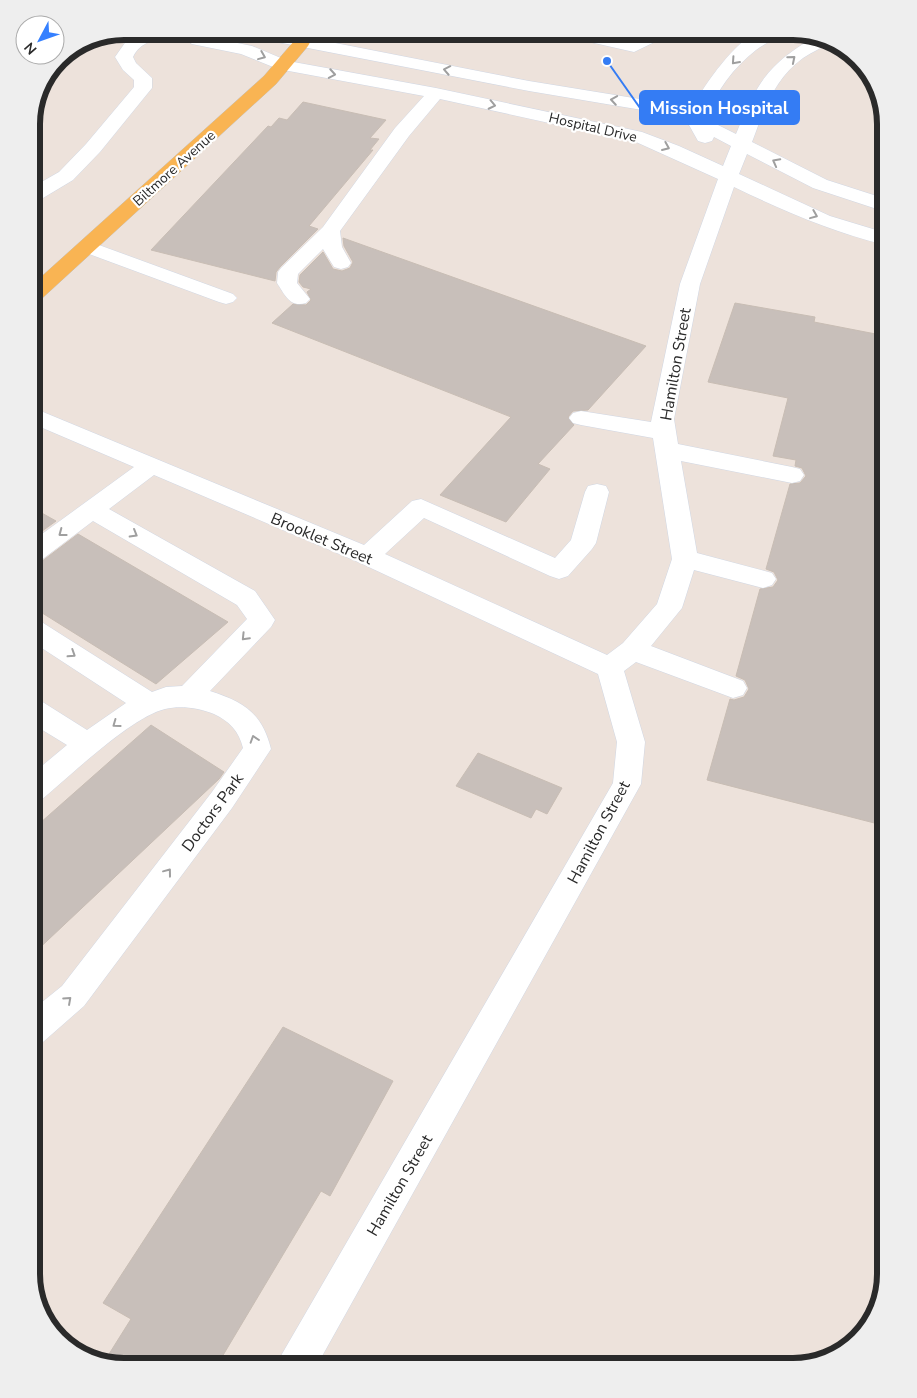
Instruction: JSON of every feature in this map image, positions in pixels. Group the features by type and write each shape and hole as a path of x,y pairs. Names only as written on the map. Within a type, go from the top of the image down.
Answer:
{"main road":[{"name":"Biltmore Avenue","path":"40,290 183,161 284,65 302,40"}],"street":[{"path":"40,192 66,176 93,148 144,88 143,78 129,66 124,58 128,47 137,40"},
{"name":"Hospital Drive","path":"198,40 246,50 284,65 436,93 642,138 828,221 877,236"},
{"name":"Hospital Drive","path":"323,40 529,86 658,107 696,121 820,184 877,203"},
{"path":"604,40 634,47 647,40"},
{"path":"728,177 696,121 709,92 738,57 757,40"},
{"name":"Hamilton Street","path":"300,1358 627,784 631,742 610,668 632,650 669,608 686,559 662,419 690,284 728,177 762,92 779,70 797,54 815,43"},
{"path":"299,299 287,283 288,272 330,231 402,132 436,93"},
{"path":"330,231 332,246 341,263"},
{"path":"88,247 226,298"},
{"name":"Brooklet Street","path":"40,418 367,556 610,668"},
{"path":"581,418 792,476"},
{"path":"40,548 152,465"},
{"path":"367,556 422,507 559,570 583,543 597,492"},
{"path":"92,510 246,598 262,620 189,696"},
{"path":"686,559 763,579"},
{"path":"40,634 148,703"},
{"path":"632,650 733,688"},
{"name":"Doctors Park","path":"40,784 88,744 148,703 169,696 189,696 208,700 228,708 241,718 254,734 257,749 222,800 73,996 40,1024"},
{"path":"40,715 88,744"}],"building":[{"path":"303,102 386,120 370,138 379,139 370,150 373,150 309,226 318,229 280,267 276,272 275,281 151,250 268,126 271,127 279,118 287,120"},
{"path":"343,238 646,346 588,410 573,411 568,417 574,425 538,464 550,469 506,522 440,495 511,417 272,323 293,304 306,305 311,300 307,292 311,289 303,287 299,282 300,275 323,252 333,269 342,271 350,268 353,262 344,246"},
{"path":"735,303 815,317 814,322 877,334 877,824 707,780 730,699 734,700 744,697 749,689 745,680 736,676 760,589 773,587 778,580 774,572 766,569 790,484 800,483 806,476 802,468 795,466 796,460 773,456 788,398 708,382"},
{"path":"40,512 56,521 40,533"},
{"path":"78,534 228,622 156,684 40,612 41,562"},
{"path":"151,725 224,772 219,779 40,948 40,823"},
{"path":"478,753 562,788 547,814 536,809 531,818 456,786"},
{"path":"283,1027 393,1081 330,1196 321,1191 221,1358 118,1358 108,1356 131,1319 103,1303"}],"place":[{"name":"Mission Hospital","path":"607,61"}]}
